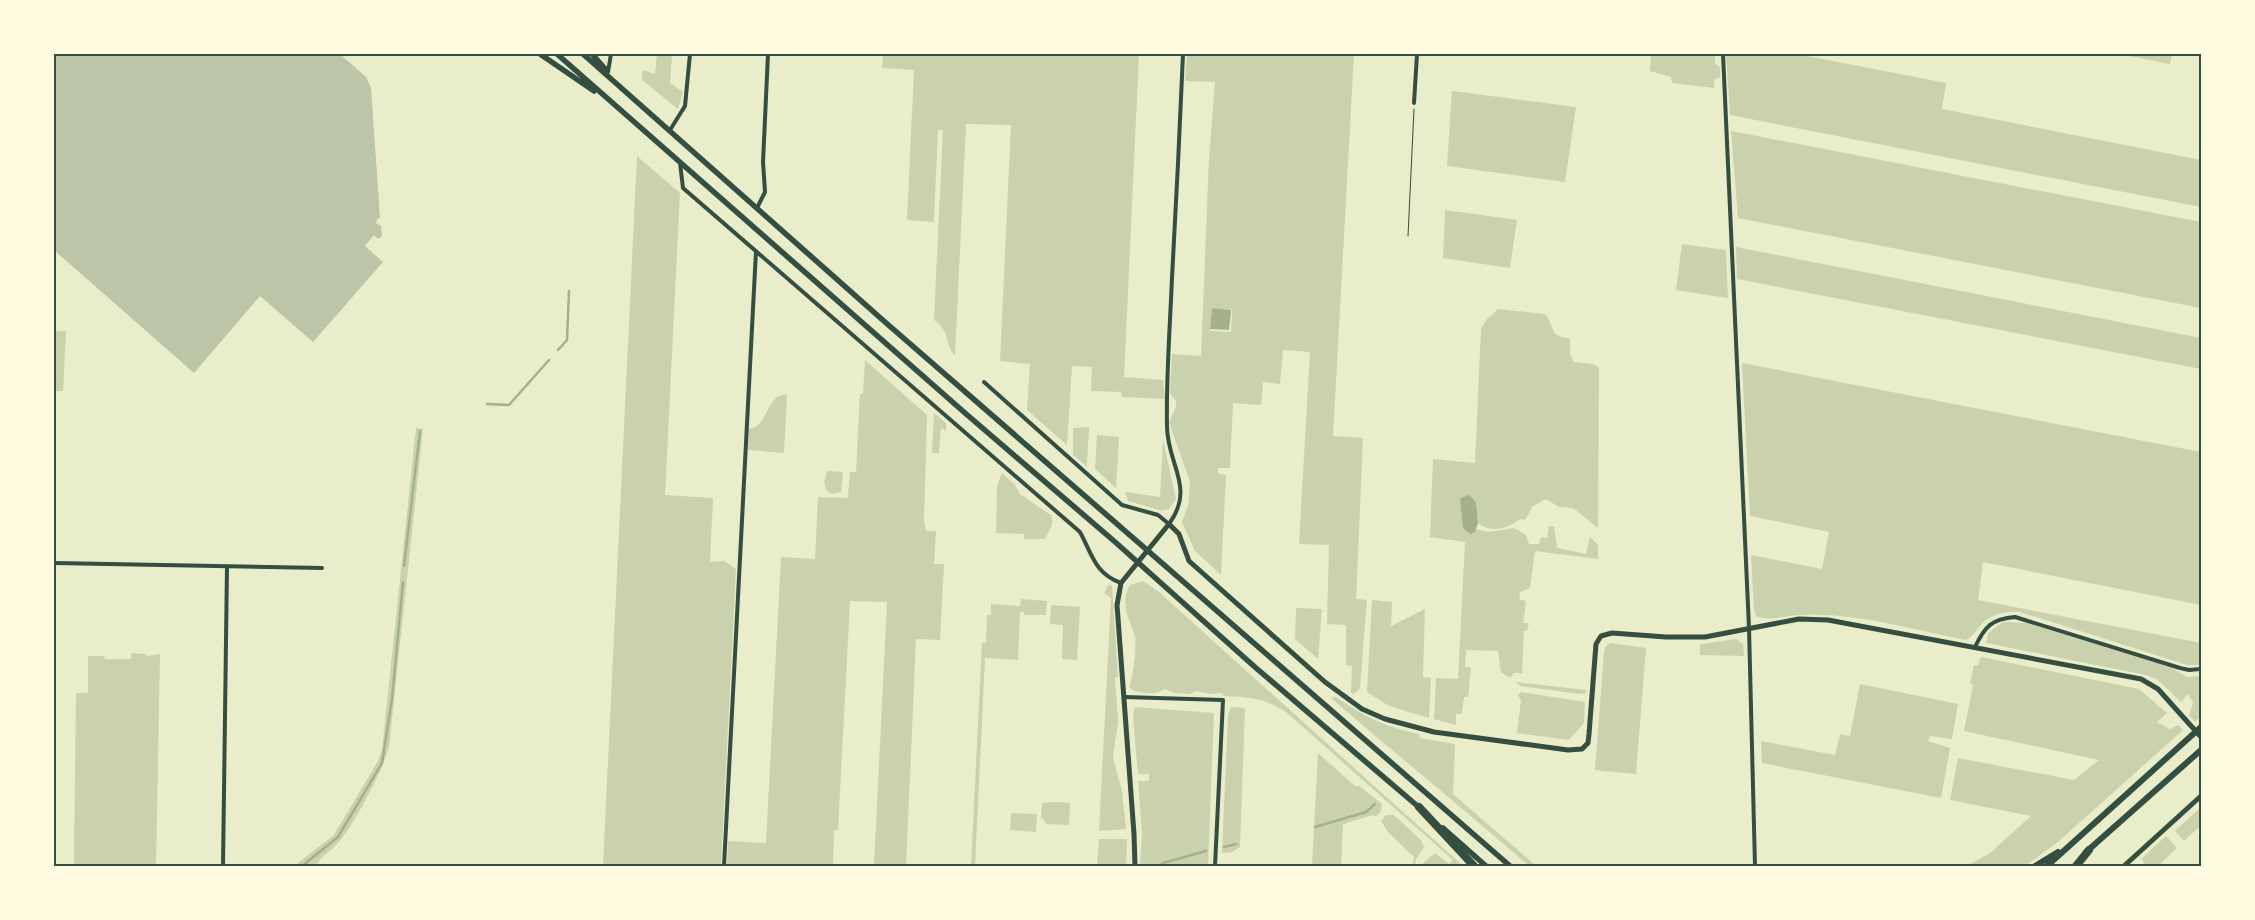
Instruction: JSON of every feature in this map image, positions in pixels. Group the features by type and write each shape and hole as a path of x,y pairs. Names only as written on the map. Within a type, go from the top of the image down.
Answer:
{"highway":[{"path":"1419,807 1474,866"},
{"path":"2076,866 2089,850"}],"main road":[{"path":"540,54 614,105"},
{"path":"557,54 1256,668 1486,866"},
{"path":"583,54 1066,481 1147,549 1510,866"},
{"path":"592,54 624,89"},
{"path":"2047,866 2201,728"},
{"path":"2070,866 2201,750"},
{"path":"2036,866 2078,840"}],"street":[{"path":"608,72 611,54"},
{"path":"670,130 685,106 690,54"},
{"path":"757,208 765,192 763,162 768,54"},
{"path":"1134,866 1117,616 1121,583 1169,524 1182,498 1182,488 1168,443 1166,427 1183,54"},
{"path":"1414,103 1417,54"},
{"path":"1723,54 1749,628 1755,866"},
{"path":"680,163 684,188 1080,532 1096,567 1110,579 1121,583"},
{"path":"724,866 756,251"},
{"path":"984,382 1122,506 1158,515 1169,524 1179,534 1189,561 1326,682 1370,712 1407,726 1434,732 1568,750 1582,749 1588,743 1590,734 1596,644 1601,636 1612,633 1666,637 1705,637 1799,619 1828,620 2141,679 2158,689 2201,737"},
{"path":"54,563 322,568"},
{"path":"222,866 227,566"},
{"path":"1975,647 1991,622 2002,618 2015,617 2180,668 2189,670 2201,669"},
{"path":"1124,697 1223,700 1215,866"},
{"path":"2124,866 2201,796"}],"path":[{"path":"1408,236 1414,103"}],"shaded area":[{"path":"657,54 672,54 670,83 683,92 678,109 642,80 643,70 655,74"},
{"path":"883,54 1139,54 1124,377 1163,380 1165,399 1122,397 1121,392 1091,391 1092,367 1072,366 1067,445 1027,410 1030,364 1000,361 1011,125 966,124 955,355 952,352 943,329 934,320 943,130 938,130 934,222 907,220 914,70 882,68"},
{"path":"1187,54 1354,54 1333,436 1363,438 1356,599 1367,600 1360,688 1354,694 1351,693 1352,666 1346,665 1346,625 1327,624 1329,545 1299,544 1310,352 1283,350 1280,384 1263,382 1261,405 1233,403 1230,468 1218,468 1218,474 1226,475 1221,575 1195,551 1182,522 1188,506 1190,482 1169,422 1176,407 1176,401 1170,394 1172,354 1201,356 1209,159 1215,82 1185,81","holes":["1212,308 1232,310 1231,332 1210,331"]},
{"path":"1651,54 1715,54 1715,64 1720,67 1720,77 1714,80 1714,88 1672,83 1671,77 1650,71"},
{"path":"1726,54 1797,54 1946,83 1942,109 2201,160 2201,207 1730,115"},
{"path":"2119,54 2172,54 2170,64"},
{"path":"1452,91 1576,107 1565,182 1447,166"},
{"path":"1731,131 2201,222 2201,308 1738,218"},
{"path":"637,156 680,193 665,495 713,498 710,562 724,561 736,569 721,866 603,866"},
{"path":"1445,210 1517,220 1510,268 1443,258"},
{"path":"1682,244 1726,250 1728,298 1676,290"},
{"path":"1736,247 2201,338 2201,369 1737,279"},
{"path":"1212,308 1231,310 1229,330 1210,329"},
{"path":"1498,309 1545,314 1555,334 1570,338 1570,354 1574,362 1592,364 1599,367 1598,528 1573,508 1559,507 1546,499 1533,506 1525,520 1520,519 1505,527 1494,529 1478,523 1476,502 1460,501 1463,528 1475,532 1476,529 1489,532 1514,528 1526,535 1529,544 1539,544 1541,537 1547,538 1549,526 1554,527 1557,548 1586,554 1590,537 1598,545 1598,559 1535,551 1530,588 1520,592 1519,599 1526,601 1523,623 1529,623 1527,631 1524,631 1522,673 1514,673 1510,678 1501,672 1498,651 1466,650 1465,667 1471,667 1468,697 1464,697 1462,714 1456,714 1456,725 1434,719 1436,678 1458,679 1465,542 1430,537 1433,459 1475,463 1481,329 1486,320"},
{"path":"54,331 66,331 63,391 54,391"},
{"path":"865,360 927,415 924,521 926,531 936,531 934,564 944,564 940,640 916,639 906,866 874,866 887,602 850,601 838,830 834,830 833,866 727,866 728,841 766,843 781,557 815,559 818,497 848,498 850,472 856,472 860,394 863,394"},
{"path":"1742,363 2201,452 2201,605 1983,562 1978,600 2201,643 2201,665 2187,665 2020,612 2009,612 1993,616 1966,640 1843,616 1802,615 1761,618 1756,616 1754,610 1751,555 1822,569 1829,532 1750,516"},
{"path":"787,394 784,453 748,450 749,429 761,422 775,399"},
{"path":"934,413 946,423 946,431 941,428 939,453 932,453"},
{"path":"1089,427 1087,467 1073,455 1073,428"},
{"path":"416,428 423,429 389,747 367,798 344,836 320,859 316,866 294,866 334,835 378,761 382,750"},
{"path":"1097,435 1119,437 1116,488 1095,469"},
{"path":"1163,440 1176,499 1168,510 1164,509 1163,511 1128,501 1125,492 1160,497"},
{"path":"827,471 843,472 841,492 832,494 826,490 824,482"},
{"path":"1002,473 1015,485 1020,494 1052,516 1052,525 1045,539 1024,539 1024,534 996,533 997,486"},
{"path":"1469,495 1476,502 1478,523 1475,532 1470,534 1463,528 1460,501 1461,498"},
{"path":"1143,581 1160,593 1463,866 1420,866 1435,853 1449,864 1453,860 1286,712 1278,707 1256,699 1224,696 1221,693 1210,694 1196,691 1189,694 1174,693 1165,689 1148,693 1131,689 1129,686 1135,655 1135,637 1126,611 1125,599 1130,585"},
{"path":"1109,584 1112,586 1118,677 1115,677 1118,722 1113,758 1122,791 1126,829 1099,831 1111,598 1104,593"},
{"path":"1021,599 1047,601 1046,615 1024,615 1024,612 1020,612 1018,660 985,658 975,866 971,866 982,643 986,643 987,615 991,615 991,604 1020,606"},
{"path":"1372,600 1392,602 1391,626 1425,609 1423,677 1431,678 1429,718 1389,706 1367,692"},
{"path":"1051,605 1080,607 1077,660 1062,659 1063,625 1050,624"},
{"path":"1296,608 1322,609 1318,659 1295,639"},
{"path":"2003,622 2027,623 2172,668 2187,677 2201,676 2201,716 2195,722 2189,715 2193,703 2188,694 2181,702 2158,680 2146,675 1986,643 1988,633"},
{"path":"1736,639 1743,644 1744,656 1700,655 1700,644"},
{"path":"1610,643 1646,648 1636,774 1595,770 1604,653 1605,647"},
{"path":"131,653 146,654 146,656 160,654 156,866 74,864 76,693 88,693 88,656 104,656 105,659 131,659"},
{"path":"1981,657 2139,689 2167,713 2157,722 2170,729 2178,725 2183,730 2058,842 2025,866 1967,866 1990,853 2031,816 1950,800 1958,758 2074,780 2099,760 1964,731 1973,685 1970,684 1974,665 1978,665"},
{"path":"1515,682 1586,690 1586,693 1580,694 1521,686"},
{"path":"1860,684 1958,704 1952,739 1930,736 1928,741 1950,748 1941,798 1762,763 1761,741 1835,755 1840,734 1850,736"},
{"path":"1521,692 1585,702 1584,723 1569,740 1517,733 1521,700 1518,695"},
{"path":"1336,697 1366,716 1396,728 1419,734 1420,738 1455,744 1453,794 1536,866 1529,866 1331,698"},
{"path":"1135,707 1214,713 1208,866 1140,866 1142,832 1138,781 1149,781 1149,774 1138,774 1133,716"},
{"path":"1231,707 1245,708 1240,847 1232,852 1222,853 1228,716"},
{"path":"1318,753 1355,786 1359,786 1382,804 1381,811 1376,817 1373,815 1343,824 1341,866 1312,866"},
{"path":"1042,803 1070,803 1069,825 1047,824 1041,817"},
{"path":"2201,807 2201,829 2198,828 2184,841 2175,831"},
{"path":"1011,813 1037,814 1036,832 1010,830"},
{"path":"1386,815 1394,815 1421,840 1424,847 1416,859 1415,866 1413,866 1414,857 1388,832 1381,821"},
{"path":"2166,836 2177,848 2158,866 2147,866 2141,859"},
{"path":"1099,839 1127,839 1126,866 1097,866"}],"building":[{"path":"54,54 340,54 366,77 371,88 380,218 377,219 376,223 381,226 382,236 378,239 374,235 365,246 383,262 313,342 260,296 194,373 54,250"}],"waterway":[{"path":"558,350 567,340 569,291"},
{"path":"487,404 509,405 549,360"},
{"path":"404,566 420,431"},
{"path":"302,866 338,837 382,763 392,699 403,582"},
{"path":"1315,827 1366,812 1375,804"},
{"path":"1224,847 1236,844"},
{"path":"1159,866 1163,863 1206,851"}]}
